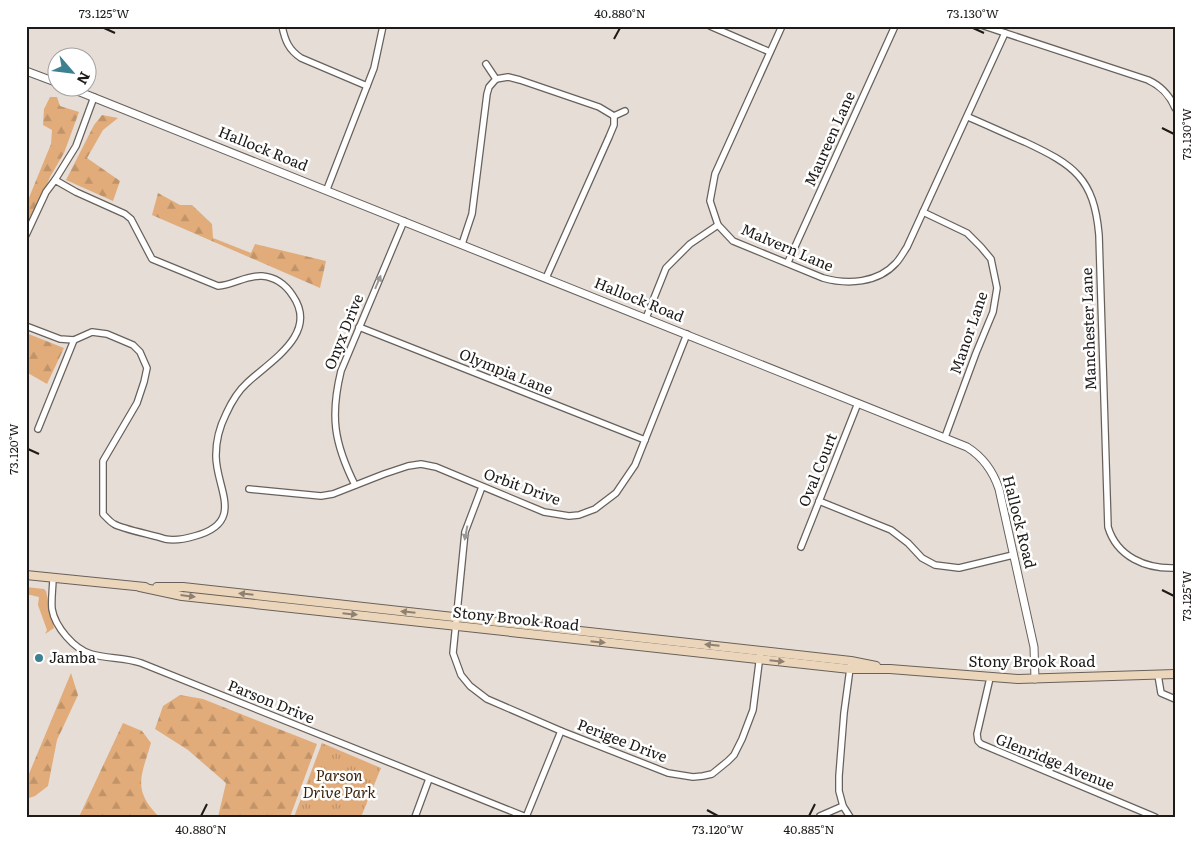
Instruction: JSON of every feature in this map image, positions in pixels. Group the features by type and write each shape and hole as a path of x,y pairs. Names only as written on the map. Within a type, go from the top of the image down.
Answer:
{"main road":[{"name":"Stony Brook Road","path":"26,575 140,587 182,596 622,644 760,655 990,678 1035,679 1175,674"},
{"name":"Stony Brook Road","path":"140,587 183,587 623,635 760,655"},
{"path":"319,611 320,602"},
{"path":"622,644 623,635"}],"street":[{"path":"282,26 287,44 293,53 367,86"},
{"path":"327,189 374,68 383,26"},
{"path":"710,26 770,52"},
{"name":"Malvern Lane","path":"782,26 715,174 710,201 718,224 733,241 837,282 859,282 881,275 897,262 907,247 1005,33"},
{"name":"Maureen Lane","path":"788,262 895,26"},
{"path":"984,26 1148,80 1168,94 1175,108"},
{"path":"486,64 496,79"},
{"path":"26,71 48,79"},
{"path":"462,244 472,214 487,94 489,87 496,79 508,77 520,80 599,107 614,116"},
{"path":"26,235 46,192 76,146 93,98"},
{"name":"Hallock Road","path":"98,98 945,437 972,450 985,462 992,472 999,489 1034,647 1035,679"},
{"path":"614,116 625,110"},
{"path":"546,278 609,137 614,125 614,116"},
{"name":"Manchester Lane","path":"968,117 1046,152 1067,164 1076,172 1090,196 1096,214 1099,235 1108,527 1111,537 1116,544 1132,559 1153,567 1175,568"},
{"path":"26,326 51,337 74,340 92,332 107,334 133,345 140,352 147,368 137,403 103,461 102,514 114,524 171,540 185,539 202,534 218,524 223,518 225,509 216,456 218,436 225,416 235,398 246,384 284,352 293,340 298,332 300,318 297,302 283,285 273,279 251,276 218,286 152,259 132,219 126,214 76,192 55,180"},
{"name":"Manor Lane","path":"923,212 967,234 981,246 991,259 998,288 993,312 945,437"},
{"name":"Onyx Drive","path":"355,485 339,448 336,434 335,405 341,371 404,221"},
{"path":"646,318 666,268 690,244 718,224"},
{"name":"Olympia Lane","path":"359,327 645,440"},
{"name":"Orbit Drive","path":"249,489 321,496 334,494 396,470 422,464 436,467 544,512 569,516 595,509 616,493 635,466 687,334"},
{"path":"38,429 74,340"},
{"name":"Oval Court","path":"801,547 858,403"},
{"name":"Perigee Drive","path":"482,487 465,532 453,653 461,675 470,686 495,704 668,773 693,777 712,774 734,755 742,739 753,710 760,655"},
{"path":"819,501 890,530 908,542 922,558 935,565 960,568 1013,555"},
{"name":"Parson Drive","path":"52,577 52,608 55,618 79,649 90,654 140,663 526,817"},
{"path":"850,817 843,806 839,776 844,713 851,665"},
{"path":"1158,675 1161,693 1175,698"},
{"name":"Glenridge Avenue","path":"990,678 977,734 978,741 981,744 1155,817"},
{"path":"526,817 561,731"},
{"path":"415,817 429,779"},
{"path":"820,816 843,806"}],"green space":[{"path":"50,98 57,98 60,106 79,112 64,153 50,177 26,235 26,205 51,144 52,130 43,125 44,109"},
{"path":"102,115 118,118 103,130 87,158 120,181 113,201 66,180 94,125"},
{"path":"158,193 180,205 192,205 212,224 213,238 251,253 255,244 326,261 320,288 152,215"},
{"path":"26,333 64,348 47,384 26,372"},
{"path":"26,587 44,589 46,591 54,628 45,634 47,630 38,605 39,597 26,594"},
{"path":"71,673 78,695 57,740 48,786 35,796 26,799 26,781"},
{"path":"180,695 203,699 317,744 290,817 218,817 226,783 188,750 155,729 163,706"},
{"path":"123,723 142,731 151,743 141,782 145,798 159,817 79,817"},
{"name":"Parson Drive Park","path":"322,743 381,768 361,817 294,817"}],"place":[{"name":"Jamba","path":"39,658"}]}
